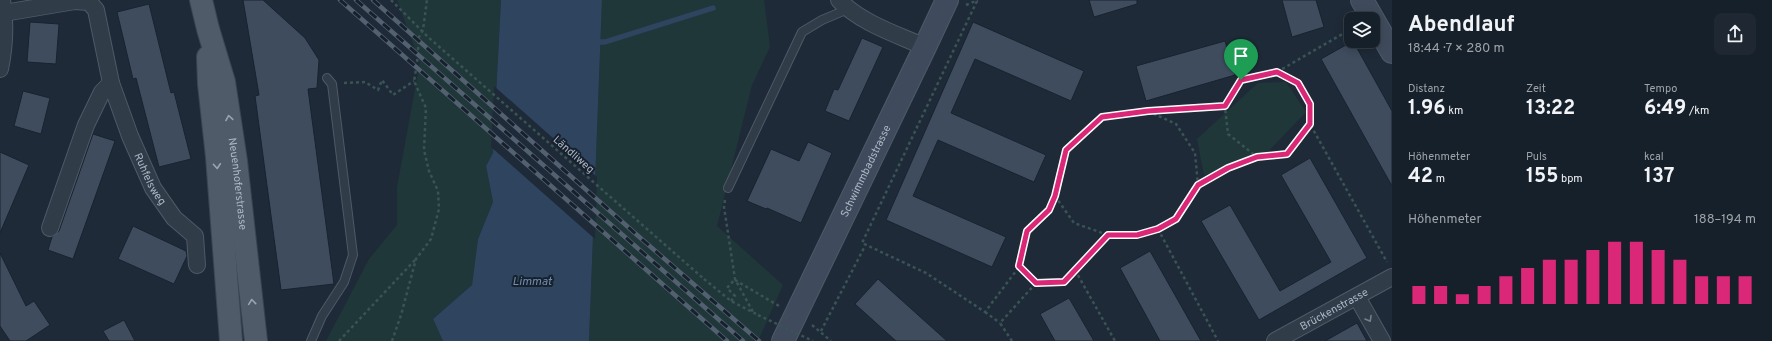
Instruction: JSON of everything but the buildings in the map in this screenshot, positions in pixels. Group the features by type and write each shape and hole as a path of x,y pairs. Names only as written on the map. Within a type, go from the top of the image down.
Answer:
{"main road":[{"name":"Neuenhoferstrasse","path":"201,0 224,82 236,161 256,341"},
{"name":"Schwimmbadstrasse","path":"783,341 947,0"},
{"path":"1362,0 1392,52"},
{"name":"Neuenhoferstrasse","path":"208,29 209,84 217,157 231,341"}],"street":[{"name":"Ruhfelsweg","path":"3,6 75,1 89,2 96,10 111,83 130,136 153,188 174,218 195,236 197,265"},
{"path":"843,5 864,19 925,47"},
{"path":"0,69 3,6"},
{"path":"50,228 86,125 102,92 111,83"},
{"name":"Brückenstrasse","path":"1275,341 1357,297 1390,271"},
{"path":"1357,297 1382,341"}],"lane":[{"path":"728,188 802,32 843,5"},
{"path":"311,341 322,316 344,282 353,255 329,81"}],"path":[{"name":"Ländliweg","path":"391,0 428,37 731,301 812,341"},
{"path":"339,341 416,259 431,239 439,209 438,191 429,171 424,150 426,108 414,81 419,37 423,30 427,0"},
{"path":"977,1 862,243 926,273 1000,323 1012,341"},
{"path":"1257,157 1228,134 1225,106 1241,80 1277,72 1344,33"},
{"path":"1277,72 1298,83 1310,104 1310,124 1390,271"},
{"path":"329,81 365,82 378,90 382,80 393,95 414,81"},
{"path":"985,312 1019,266 1027,231 1049,210 1055,196 1066,150 1102,117 1148,111 1225,106"},
{"path":"1148,111 1176,124 1195,153 1198,185"},
{"path":"1055,196 1074,223 1108,235 1137,235 1158,229 1176,219 1198,185 1228,168 1257,157 1287,154 1310,124"},
{"path":"728,188 724,207 734,279 753,312"},
{"path":"1158,229 1218,341"},
{"path":"1000,323 1036,283 1064,282 1108,235"},
{"path":"821,331 866,244"},
{"path":"392,341 401,315 416,259"},
{"path":"1019,266 1036,283"},
{"path":"1075,270 1115,341"},
{"path":"731,301 734,296 727,288 734,279"},
{"path":"734,279 771,302"},
{"path":"810,324 821,331 831,341"}],"green space":[{"path":"397,0 501,0 493,153 486,166 493,202 478,239 472,285 433,319 443,341 326,341 369,259 397,225 397,187 420,62"},
{"path":"602,0 764,0 770,47 752,85 717,226 783,285 758,341 589,341"},
{"path":"1286,82 1306,112 1258,162 1204,175 1197,139 1258,83"}],"water":[{"name":"Limmat","path":"501,0 602,0 589,341 443,341 433,319 472,285 478,239 493,202 486,166 493,153"}],"pier":[{"path":"494,86 597,177 595,239 491,147"}],"waterway":[{"path":"595,42 605,42 713,8"}],"railway":[{"path":"340,0 727,341"},
{"path":"356,0 743,341"},
{"path":"373,0 637,235 759,341"}],"route":[{"path":"1277,72 1298,83 1310,104 1310,124 1287,154 1257,157 1228,168 1198,185 1176,219 1158,229 1137,235 1108,235 1082,261 1064,282 1036,283 1019,266 1027,231 1049,210 1055,196 1066,150 1102,117 1148,111 1225,106 1241,80 1277,72"}]}
